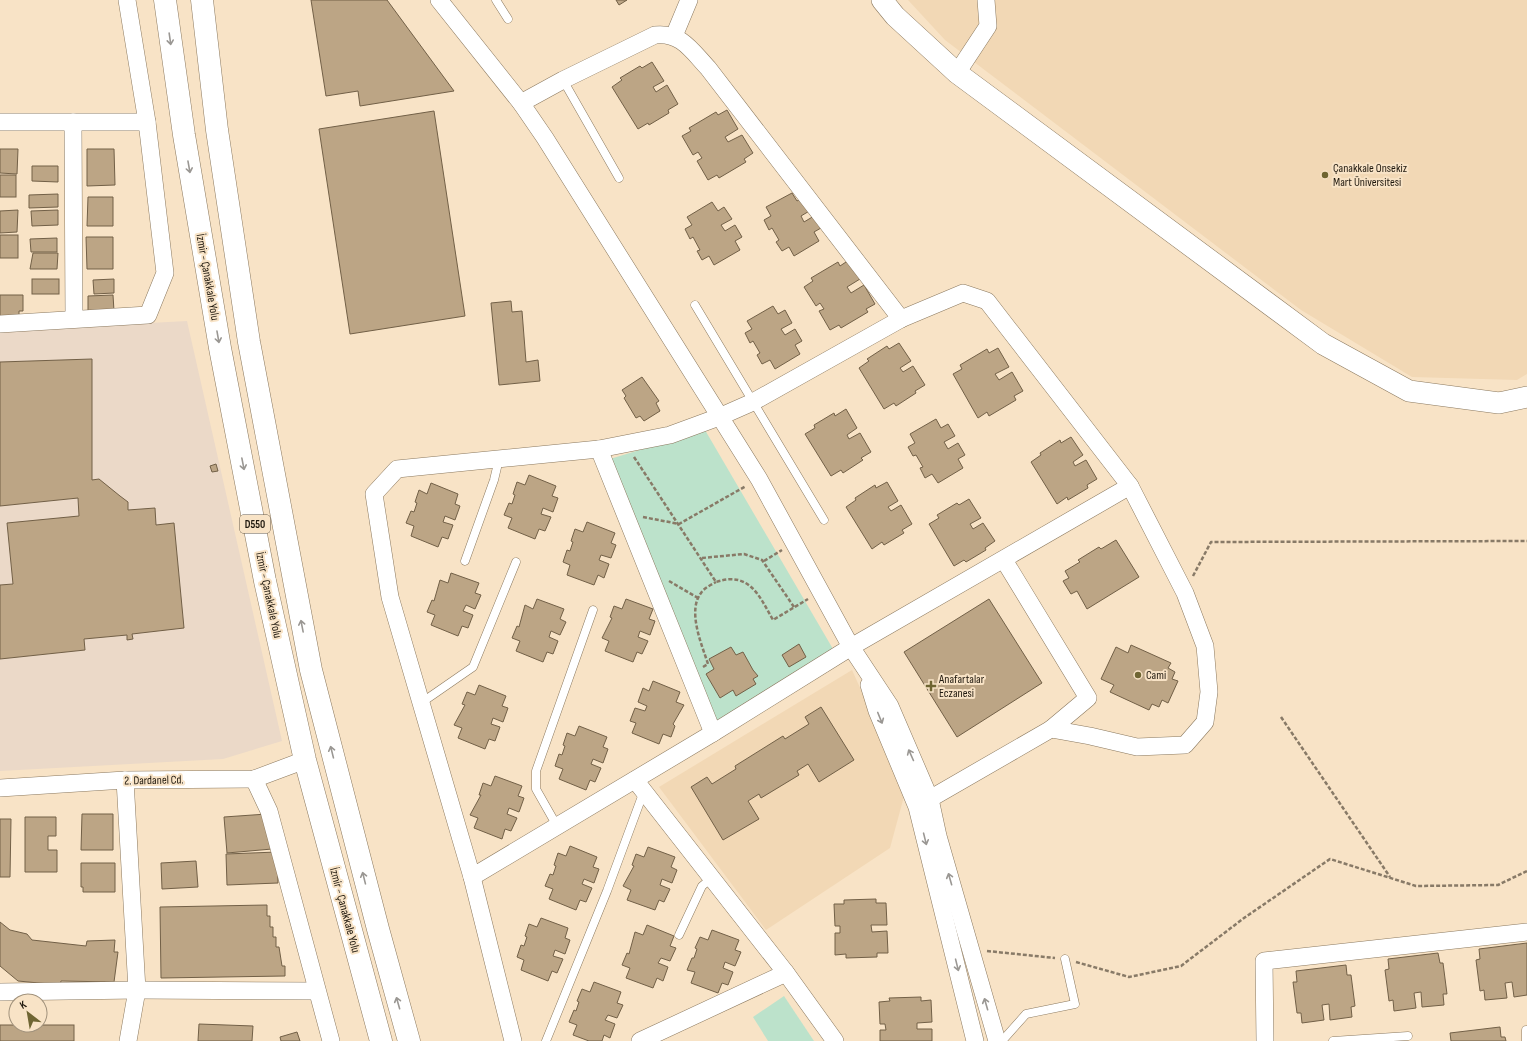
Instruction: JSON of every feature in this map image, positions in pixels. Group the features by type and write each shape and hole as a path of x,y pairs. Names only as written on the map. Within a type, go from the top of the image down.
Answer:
{"highway":[{"name":"İzmir - Çanakkale Yolu","path":"165,0 184,135 220,348 266,581 305,760 381,1041"},
{"name":"D550","path":"202,0 217,130 249,342 311,670 378,929 409,1041"}],"street":[{"path":"0,324 148,314 165,273 147,122 127,0"},
{"path":"439,0 521,103 759,479 863,668 890,706 924,803 938,836 997,1041"},
{"path":"674,36 689,0"},
{"path":"882,0 895,16 957,73 1323,344 1408,391 1499,403 1527,397"},
{"path":"957,73 988,26 986,0"},
{"path":"521,103 563,80 655,35 665,34 674,36 682,41 708,68 901,319"},
{"path":"0,122 147,122"},
{"path":"73,122 74,319"},
{"path":"512,1041 472,877 390,597 374,494 397,469 599,449 670,435 719,417 753,402 901,319 963,293 987,301 1130,486 1185,593 1205,646 1210,692 1205,722 1185,745 1137,747 1090,736 1051,730"},
{"path":"599,449 713,733"},
{"path":"472,877 557,826 640,786 713,733 852,648 1130,486"},
{"path":"924,803 1051,730 1088,698 1004,560"},
{"name":"2. Dardanel Cd.","path":"0,788 125,780 254,779 305,760"},
{"path":"254,779 269,811 316,991 331,1041"},
{"path":"125,780 137,990 128,1041"},
{"path":"640,786 786,973 835,1041"},
{"path":"924,803 975,1041"},
{"path":"1264,1041 1264,961 1527,932"},
{"path":"640,1041 786,973"},
{"path":"0,992 137,990 316,991"}],"lane":[{"path":"496,0 508,19"},
{"path":"563,80 619,178"},
{"path":"695,305 824,520"},
{"path":"465,561 494,480 499,459"},
{"path":"421,702 473,667 516,562"},
{"path":"557,826 536,790 536,771 593,610"},
{"path":"546,1041 606,891 640,786"},
{"path":"679,935 702,886 712,878"},
{"path":"1002,1041 1026,1014 1075,1004 1065,959"},
{"path":"1526,1030 1526,1041"},
{"path":"1333,1041 1408,1036"}],"path":[{"path":"625,444 702,558 716,582"},
{"path":"626,515 679,524 759,479"},
{"path":"1185,593 1211,542 1527,541"},
{"path":"764,561 794,543"},
{"path":"702,558 744,554 764,561 794,607"},
{"path":"647,569 698,598"},
{"path":"690,675 708,664 695,621 698,598 702,592 716,582 728,578 738,579 747,583 755,591 773,620 821,592"},
{"path":"1281,717 1390,878"},
{"path":"970,949 1065,959 1129,977 1181,966 1244,918 1330,858 1416,886 1498,885 1527,871"}],"shaded area":[{"name":"Çanakkale Onsekiz Mart Üniversitesi","path":"908,0 1527,0 1527,374 1517,380 1412,377 1301,310 945,40"},
{"path":"187,321 282,741 223,759 0,771 0,331"},
{"path":"852,670 906,789 890,848 766,930 659,787"}],"green space":[{"path":"705,430 833,649 716,723 610,459"},
{"path":"784,996 814,1041 768,1041 753,1017"}],"building":[{"path":"311,0 387,0 454,91 360,106 358,91 326,96"},
{"path":"616,0 627,0 619,5"},
{"path":"652,62 664,81 653,87 656,92 667,85 678,104 668,110 669,113 649,125 648,123 638,129 612,87 622,80 620,78 640,66 642,68"},
{"path":"727,110 738,129 725,137 728,142 742,135 753,153 744,159 746,162 719,178 717,175 708,180 697,161 702,158 698,152 693,155 682,136 691,131 689,128 716,112 718,115"},
{"path":"434,111 465,316 350,334 319,129"},
{"path":"0,149 18,149 17,174 0,173"},
{"path":"87,149 114,149 115,185 87,186"},
{"path":"32,166 58,166 58,182 32,181"},
{"path":"0,175 16,175 16,197 0,197"},
{"path":"792,193 797,201 804,197 811,210 801,216 804,222 814,216 821,228 814,232 819,241 794,256 789,247 782,251 776,242 779,240 772,228 769,230 764,220 771,216 766,207"},
{"path":"58,194 58,207 29,208 29,195"},
{"path":"88,197 113,197 113,226 87,226"},
{"path":"712,202 718,211 724,207 732,219 721,225 725,231 735,225 742,237 735,241 740,250 714,265 709,256 702,260 697,251 700,250 693,237 690,239 685,229 692,225 687,217"},
{"path":"18,210 17,232 0,233 0,211"},
{"path":"58,210 58,225 32,226 31,211"},
{"path":"0,235 18,235 18,258 0,258"},
{"path":"86,237 113,237 113,269 87,269"},
{"path":"57,238 57,252 31,252 30,239"},
{"path":"33,253 58,253 57,269 30,269"},
{"path":"849,260 860,279 847,287 851,293 864,285 875,304 866,309 868,312 841,328 839,325 830,330 819,311 824,309 820,303 816,306 804,287 813,281 811,278 838,262 840,266"},
{"path":"32,279 59,279 59,294 32,294"},
{"path":"114,279 114,293 94,294 93,280"},
{"path":"0,295 23,295 23,311 19,311 19,317 0,317"},
{"path":"113,295 114,311 88,312 88,296"},
{"path":"511,301 512,312 522,311 526,362 538,360 540,381 499,385 491,303"},
{"path":"773,306 778,314 785,310 792,323 781,329 785,335 795,329 802,341 795,345 800,354 775,369 770,360 762,364 757,355 760,353 753,341 750,343 745,333 752,329 747,321"},
{"path":"899,343 911,361 900,368 903,372 913,366 925,385 915,391 916,393 896,406 894,403 884,409 859,368 869,361 867,359 887,346 889,349"},
{"path":"998,348 1009,367 995,374 999,380 1012,372 1023,391 1014,396 1016,400 989,416 987,412 978,418 953,374 962,369 960,365 987,349 989,353"},
{"path":"92,359 92,480 99,479 128,502 128,510 155,508 156,525 174,523 184,628 132,634 133,639 127,640 127,635 84,639 85,650 0,659 0,585 13,584 7,523 79,516 78,498 0,506 0,362"},
{"path":"642,377 659,401 656,403 660,411 644,421 640,416 636,418 624,398 626,396 622,390"},
{"path":"846,409 857,428 847,435 849,439 860,433 871,452 861,458 863,460 843,473 841,470 831,476 805,434 815,428 814,425 834,413 835,416"},
{"path":"936,419 941,428 948,424 955,436 944,442 948,449 958,443 965,455 958,459 963,468 938,483 932,474 925,478 920,468 923,467 916,455 913,456 908,447 915,443 910,434"},
{"path":"1071,437 1083,455 1073,462 1075,466 1086,460 1097,479 1087,485 1088,488 1068,500 1067,497 1057,504 1031,462 1041,455 1040,453 1060,440 1061,443"},
{"path":"216,464 218,471 212,472 210,466"},
{"path":"529,475 556,486 552,496 558,498 553,512 543,508 541,514 551,517 545,531 539,529 535,539 508,528 512,518 504,515 509,503 512,504 515,495 513,494 517,482 525,485"},
{"path":"887,482 898,501 888,507 891,511 901,505 912,524 902,530 904,533 884,545 882,542 872,549 846,507 856,500 855,498 875,485 876,488"},
{"path":"431,483 458,494 455,504 460,506 455,520 445,516 443,522 453,525 448,539 442,537 438,547 411,536 414,526 406,523 411,511 414,512 417,503 415,502 419,490 427,494"},
{"path":"969,499 981,518 970,524 973,529 983,523 995,541 985,548 986,550 966,562 964,560 954,566 929,524 939,518 937,515 957,503 959,505"},
{"path":"587,522 615,533 611,543 616,545 611,558 601,555 599,560 609,564 604,578 598,575 594,585 567,575 570,565 563,562 567,550 570,551 573,542 571,541 575,529 583,532"},
{"path":"1116,540 1139,577 1087,609 1077,591 1071,594 1063,581 1069,578 1065,571 1080,562 1078,560 1099,547 1101,549"},
{"path":"451,573 479,583 475,593 481,595 475,609 466,605 463,611 473,615 468,628 462,626 458,636 431,625 435,615 427,612 432,600 434,601 440,580 448,583"},
{"path":"537,599 564,609 560,619 566,622 560,635 551,631 549,637 558,641 553,654 547,652 543,662 516,651 520,641 512,638 517,626 519,627 525,605 533,609"},
{"path":"626,599 653,609 649,619 655,621 650,635 640,631 638,637 648,641 642,654 637,652 633,662 605,651 609,641 602,638 612,618 610,617 614,606 622,609"},
{"path":"989,599 1042,683 957,737 904,652"},
{"path":"799,644 806,657 789,667 782,655"},
{"name":"Cami","path":"1131,645 1171,663 1168,668 1175,672 1172,679 1178,681 1168,703 1162,700 1159,707 1152,704 1149,710 1110,692 1114,685 1101,679 1116,647 1128,653"},
{"path":"731,647 736,655 743,652 758,676 753,679 756,684 736,696 733,690 720,698 706,674 714,669 709,659"},
{"path":"653,681 680,692 676,702 684,705 673,724 675,726 671,737 663,734 659,744 632,733 636,723 630,721 635,708 645,711 647,706 638,702 643,688 649,691"},
{"path":"479,685 506,696 502,706 508,708 503,722 493,718 491,724 500,727 495,741 489,739 485,749 458,738 462,728 454,725 465,705 462,704 467,692 475,695"},
{"path":"821,707 854,760 819,782 808,764 797,771 799,775 761,798 759,794 748,801 759,819 723,840 691,787 707,777 712,784 736,769 735,766 783,736 785,739 809,724 805,717"},
{"path":"579,726 607,737 603,747 608,749 603,763 593,759 591,764 601,768 595,782 590,780 586,790 559,779 563,769 555,766 559,754 562,755 565,746 563,745 567,733 575,736"},
{"path":"495,776 522,786 518,796 524,798 519,812 509,808 507,814 517,818 511,831 505,829 502,839 474,828 478,818 470,815 481,795 479,795 483,783 491,786"},
{"path":"82,814 113,814 113,850 81,850"},
{"path":"267,814 272,849 227,853 224,817"},
{"path":"25,817 56,817 56,836 48,836 48,850 57,850 57,872 25,872"},
{"path":"0,819 11,819 10,877 0,877"},
{"path":"570,846 597,857 593,867 599,869 594,883 584,879 582,884 592,888 586,902 580,900 576,910 549,899 553,889 545,886 550,874 553,875 556,866 554,865 558,853 566,856"},
{"path":"648,847 675,857 671,867 677,870 672,883 662,879 660,885 670,889 664,902 659,900 655,910 627,900 631,890 623,886 634,866 632,865 636,854 644,857"},
{"path":"277,852 278,883 227,885 226,854"},
{"path":"196,861 198,887 162,889 161,863"},
{"path":"81,863 115,863 115,892 83,892 83,887 81,887"},
{"path":"876,899 876,903 886,903 887,925 871,925 872,932 887,931 888,953 877,953 877,957 846,958 846,954 835,955 835,933 840,933 840,926 835,926 834,904 844,904 844,900"},
{"path":"267,905 267,916 270,916 270,927 273,927 273,937 276,937 276,947 279,947 282,966 285,966 285,976 161,978 160,907"},
{"path":"541,918 568,928 565,938 570,940 565,954 555,950 553,956 563,959 557,973 552,971 548,981 521,970 524,960 517,957 521,945 524,946 527,937 525,936 529,924 537,927"},
{"path":"0,922 10,930 27,934 32,940 86,946 87,941 115,940 114,952 118,952 114,982 61,981 60,985 18,981 0,966"},
{"path":"647,925 674,936 670,946 676,948 670,961 661,958 658,963 668,967 663,981 657,978 653,988 626,978 630,968 622,965 627,953 629,954 635,932 643,935"},
{"path":"712,930 739,940 735,950 741,952 735,966 725,962 723,968 733,972 728,985 722,983 718,993 691,983 695,972 687,970 692,958 694,958 697,949 695,948 700,937 708,940"},
{"path":"1527,943 1527,995 1514,997 1512,982 1505,983 1507,998 1485,1000 1484,990 1480,991 1476,960 1480,959 1479,949"},
{"path":"1438,953 1440,963 1443,963 1447,994 1443,994 1444,1005 1422,1007 1421,992 1414,993 1416,1008 1394,1011 1393,1000 1389,1001 1385,970 1389,969 1388,959"},
{"path":"1346,965 1347,975 1351,975 1355,1006 1351,1007 1352,1017 1330,1020 1329,1004 1322,1005 1324,1020 1302,1023 1301,1013 1297,1013 1293,982 1297,982 1296,971"},
{"path":"594,982 621,992 617,1003 623,1005 617,1018 608,1015 605,1020 615,1024 610,1038 604,1035 602,1041 589,1041 573,1035 577,1025 569,1022 574,1010 576,1011 579,1002 577,1001 582,989 590,992"},
{"path":"921,997 921,1001 931,1000 932,1022 917,1023 917,1029 932,1029 932,1041 880,1041 880,1030 886,1030 885,1024 880,1024 879,1002 890,1001 889,998"},
{"path":"199,1024 253,1026 252,1041 198,1041"},
{"path":"0,1025 8,1025 8,1033 48,1033 48,1025 74,1025 74,1041 0,1041"},
{"path":"1500,1027 1501,1037 1505,1037 1506,1041 1451,1041 1450,1033"},
{"path":"297,1032 300,1041 281,1041 280,1037"}],"place":[{"name":"Çanakkale Onsekiz Mart Üniversitesi","path":"1325,175"},
{"name":"Cami","path":"1138,675"},
{"name":"Anafartalar Eczanesi","path":"931,686"}]}
